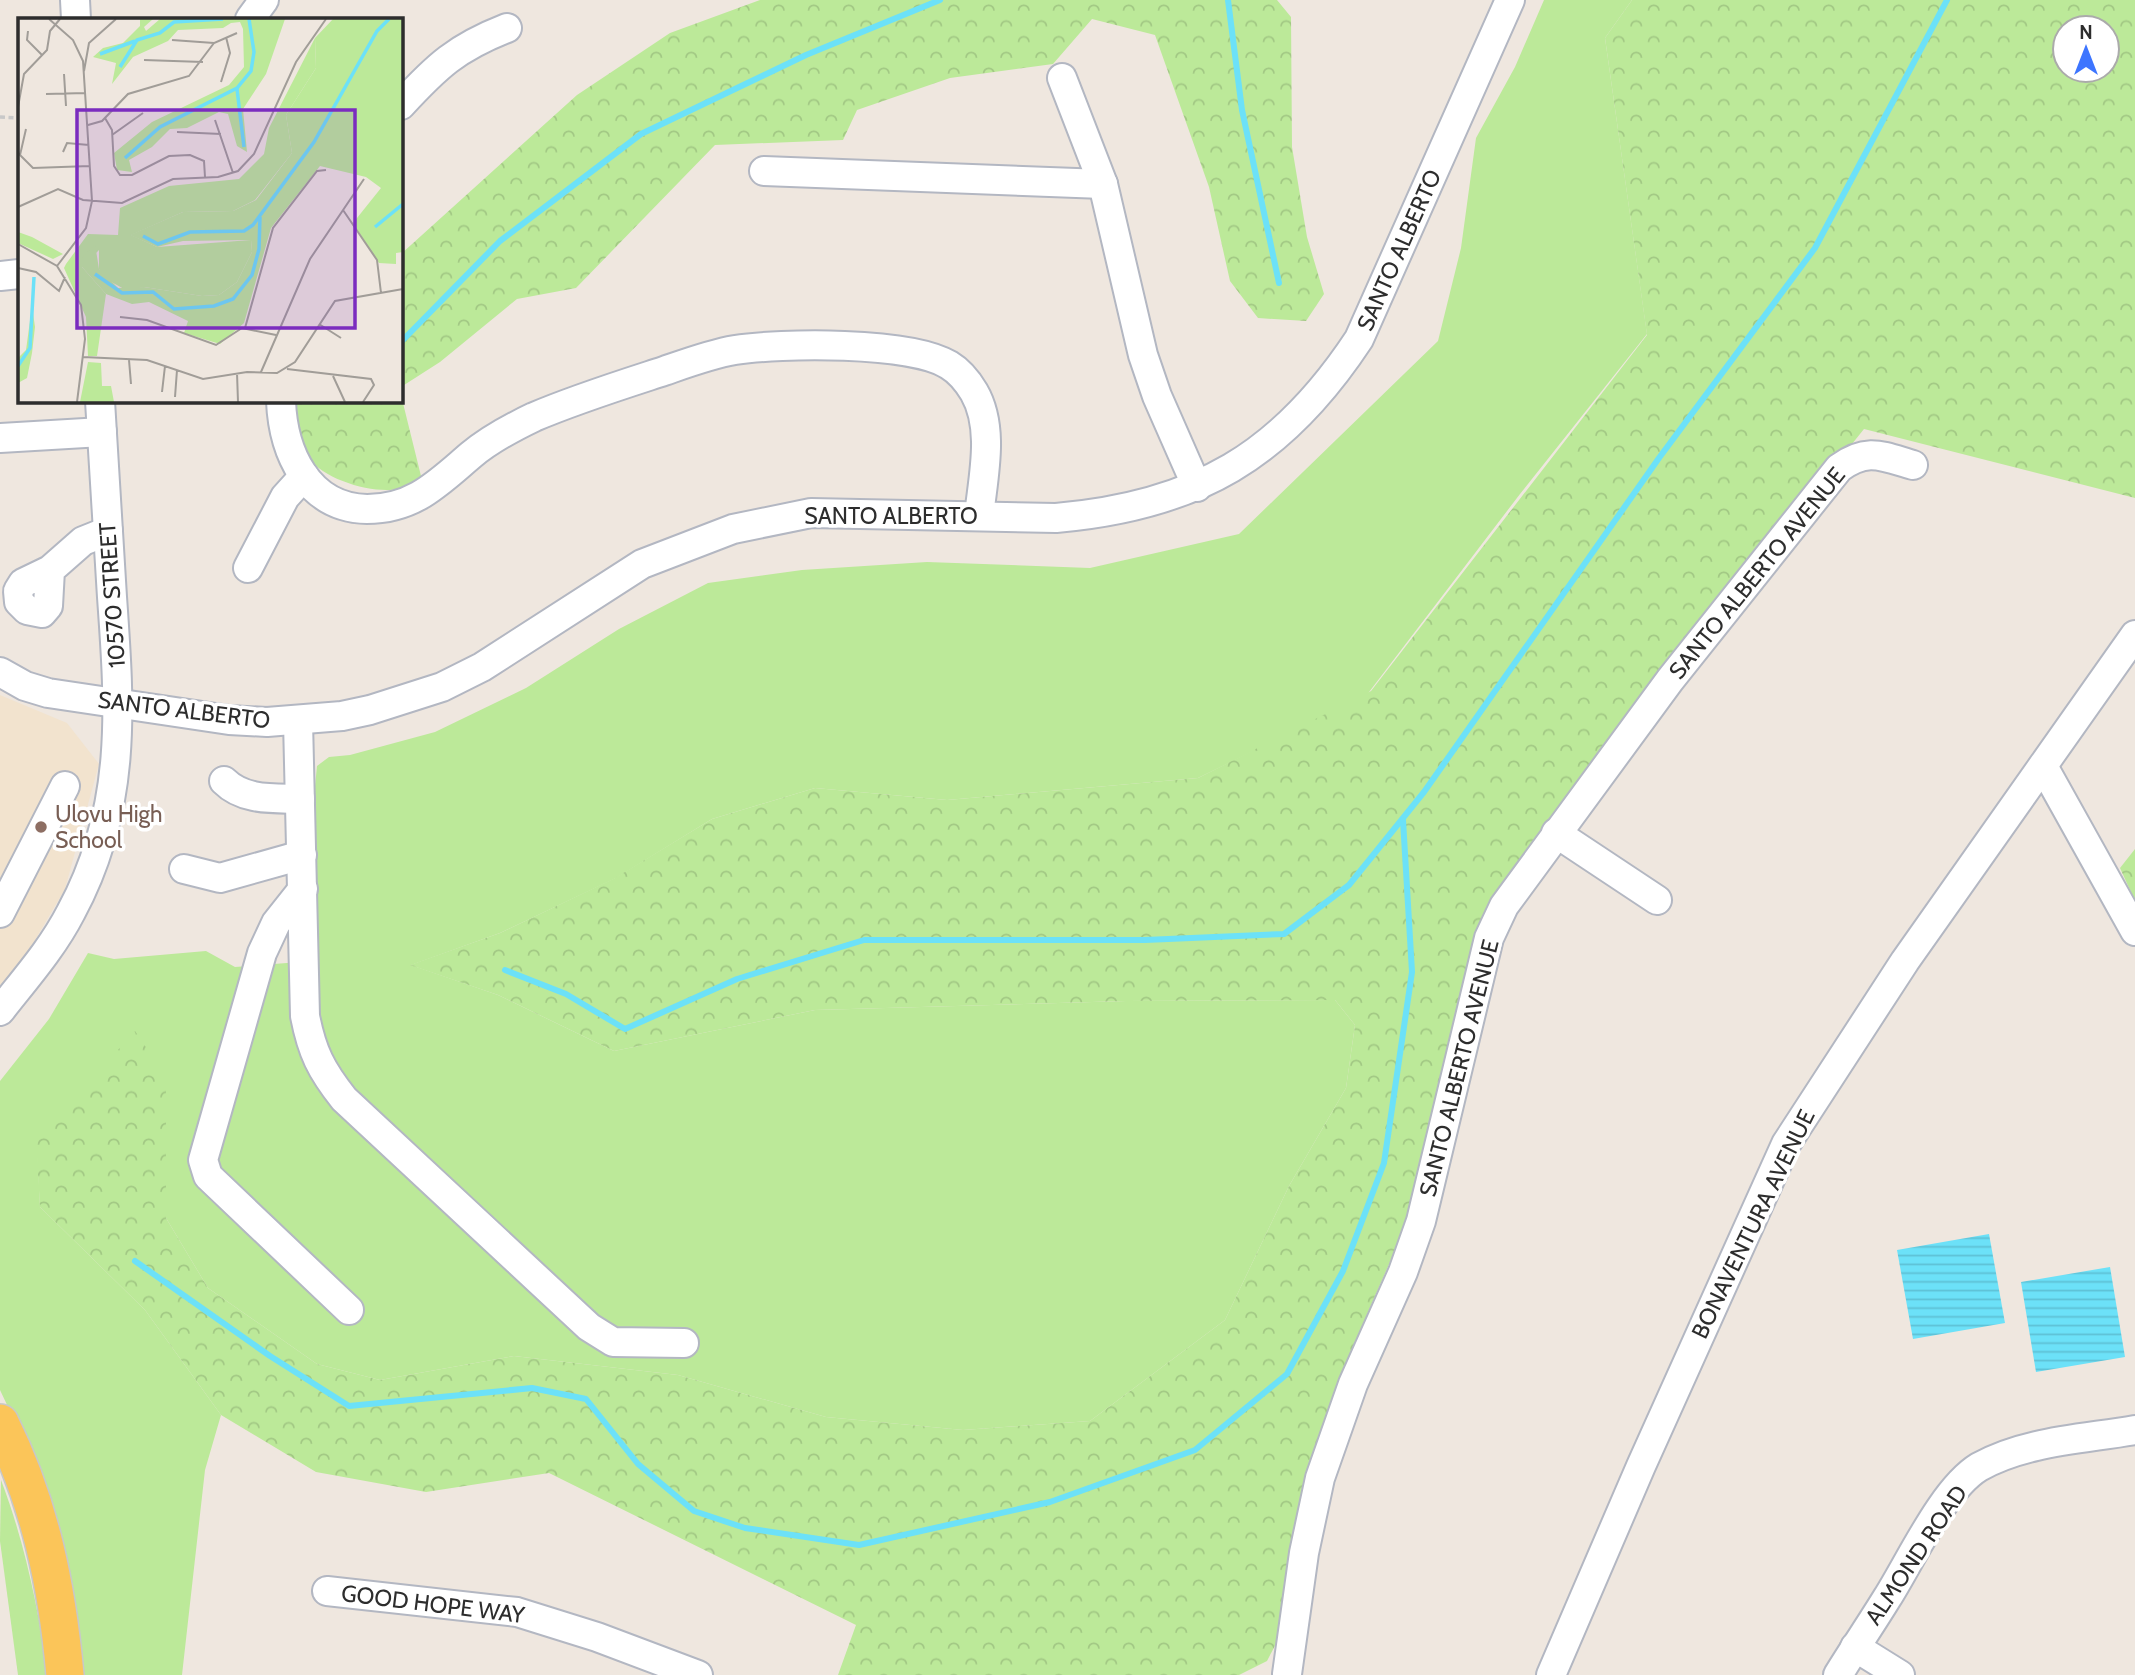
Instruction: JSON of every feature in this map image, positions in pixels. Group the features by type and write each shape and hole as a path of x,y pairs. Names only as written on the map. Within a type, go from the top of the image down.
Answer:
{"main road":[{"path":"0,1423 32,1496 46,1545 54,1579 65,1675"}],"street":[{"path":"75,0 76,18"},
{"path":"251,18 264,0"},
{"name":"SANTO ALBERTO","path":"0,672 25,686 48,693 119,701 229,720 298,721 370,710 442,687 482,667 642,564 710,535 773,519 811,513 1083,516 1120,510 1197,487 1264,448 1294,422 1336,374 1359,339 1510,0"},
{"path":"402,104 456,52 507,28"},
{"path":"1062,78 1103,184 1117,232 1143,355 1157,396 1197,487"},
{"path":"764,171 1103,184"},
{"path":"0,275 18,274"},
{"path":"281,402 283,434 288,449 304,476 332,499 366,509 400,505 421,498 472,454 534,417 638,379 733,350 869,348 916,354 948,364 975,393 983,416 986,450 979,516"},
{"name":"10570 STREET","path":"5,993 52,946 72,910 103,831 117,768 119,701 100,402"},
{"path":"0,438 102,432"},
{"name":"SANTO ALBERTO AVENUE","path":"1283,1675 1320,1478 1353,1384 1403,1272 1421,1221 1489,938 1504,906 1670,680 1839,468 1854,457 1873,454 1913,465"},
{"path":"248,568 285,496 304,476"},
{"path":"50,569 83,541 108,531"},
{"name":"BONAVENTURA AVENUE","path":"1552,1675 1641,1466 1786,1144 1905,961 2135,635"},
{"path":"298,721 305,1016 321,1070 339,1092 589,1327 613,1342 684,1343"},
{"path":"2043,766 2135,931"},
{"path":"224,781 234,790 247,795 300,799"},
{"path":"0,913 65,786"},
{"path":"1556,833 1657,900"},
{"path":"184,869 220,878 302,855"},
{"path":"303,889 276,923 262,953 203,1160 208,1176 349,1310"},
{"name":"ALMOND ROAD","path":"1838,1675 1930,1525 1956,1489 1977,1469 2003,1455 2135,1430"},
{"name":"GOOD HOPE WAY","path":"327,1591 517,1612 597,1637 698,1675"},
{"path":"1855,1647 1900,1675"}],"path":[{"path":"0,117 18,118"}],"shaded area":[{"name":"Ulovu High School","path":"0,695 67,723 99,764 65,889 24,959 0,987"}],"green space":[{"path":"760,0 1277,0 1291,17 1292,147 1307,237 1324,294 1306,321 1258,318 1230,281 1209,187 1155,35 1092,19 1053,64 950,78 857,110 843,140 715,145 576,288 517,299 440,362 402,386 402,253 577,95 670,33"},
{"path":"1544,0 1632,0 1605,38 1647,334 1520,494 1366,696 1198,778 947,800 815,788 712,819 616,878 500,933 411,965 498,995 614,1051 815,1010 1126,1001 1335,1000 1355,1025 1346,1088 1289,1186 1225,1320 1090,1421 963,1430 826,1417 678,1375 514,1356 380,1380 317,1364 208,1288 166,1218 166,1077 37,1141 40,1207 145,1310 221,1415 205,1470 182,1675 83,1675 73,1591 49,1494 0,1390 0,1081 49,1019 88,953 114,959 206,951 235,967 313,961 313,806 317,766 329,757 350,755 435,732 526,688 619,629 708,583 802,570 927,562 1090,568 1239,534 1438,341 1461,248 1476,138 1515,67"},
{"path":"1632,0 2135,0 2135,498 1864,429 1611,745 1487,906 1405,1228 1368,1312 1331,1415 1281,1634 1267,1661 1239,1675 838,1675 856,1625 549,1473 426,1492 316,1472 221,1415 145,1310 40,1207 36,1141 135,1031 166,1077 166,1218 208,1288 317,1364 380,1380 514,1356 678,1375 826,1417 963,1430 1090,1421 1225,1320 1289,1186 1346,1088 1355,1025 1335,1000 1126,1001 815,1010 614,1051 498,995 410,965 500,933 615,878 712,819 815,788 947,800 1198,778 1371,691 1647,335 1605,38"},
{"path":"402,399 421,476 401,488 388,490 363,487 337,479 316,466 309,458 297,423 294,402 402,402"},
{"path":"2135,849 2135,901 2120,868"},
{"path":"1,1480 30,1576 48,1675 18,1675 0,1541"}],"water":[{"path":"1989,1234 2005,1323 1913,1339 1897,1250"},
{"path":"2110,1267 2125,1357 2036,1372 2021,1282"}],"waterway":[{"path":"402,341 500,241 641,134 806,55 940,0"},
{"path":"1228,0 1242,110 1279,283"},
{"path":"505,970 566,994 625,1029 737,979 864,940 1145,940 1284,934 1349,885 1424,792 1659,458 1815,248 1947,0"},
{"path":"135,1261 270,1356 349,1406 532,1388 586,1399 638,1464 694,1511 745,1528 859,1545 1050,1502 1195,1450 1287,1374 1343,1271 1384,1163 1412,972 1403,820"}],"place":[{"name":"Ulovu High School","path":"41,827"}]}
